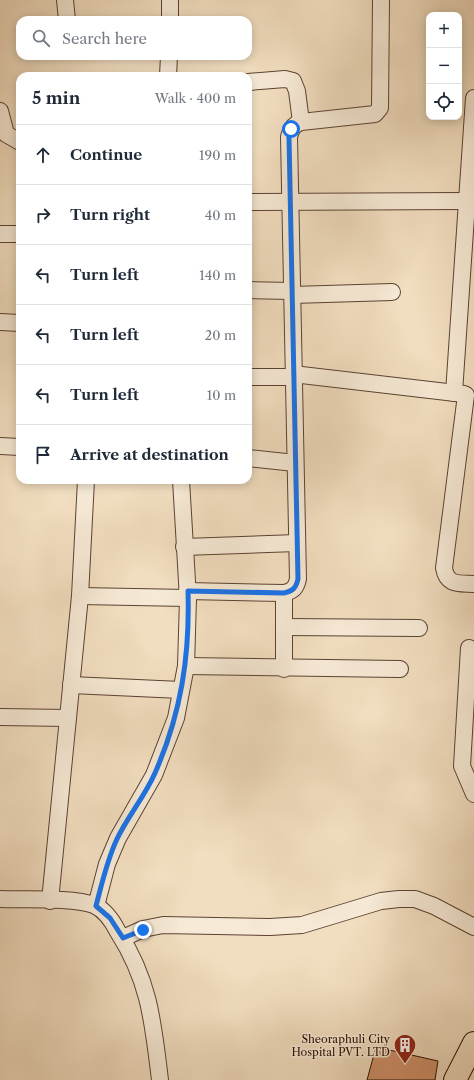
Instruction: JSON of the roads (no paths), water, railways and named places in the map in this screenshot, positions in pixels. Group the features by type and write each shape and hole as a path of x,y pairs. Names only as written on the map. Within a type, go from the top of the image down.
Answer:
{"main road":[{"path":"455,1080 474,1043"}],"street":[{"path":"65,0 67,16"},
{"path":"170,0 170,16"},
{"path":"80,596 284,593 291,592 296,587 298,579 289,137 291,129 294,125 301,122 375,114 379,112 381,0"},
{"path":"168,72 169,60"},
{"path":"252,82 285,79 293,81 297,91 301,122"},
{"path":"474,98 467,201 465,394 444,568 445,576 449,580 457,583 474,584"},
{"path":"0,111 6,134 16,140"},
{"path":"252,202 467,201"},
{"path":"0,234 16,234"},
{"path":"252,290 292,293 392,292"},
{"path":"0,322 16,323"},
{"path":"252,377 294,376 465,394"},
{"path":"0,446 16,446"},
{"path":"252,458 295,463"},
{"path":"50,901 80,596 86,484"},
{"path":"96,906 107,864 118,838 154,774 176,718 186,666 188,595 181,484"},
{"path":"184,546 297,544"},
{"path":"284,593 284,669"},
{"path":"284,627 419,628"},
{"path":"469,648 462,766 474,794"},
{"path":"186,666 284,669 400,669"},
{"path":"71,685 181,690"},
{"path":"0,717 68,718"},
{"path":"0,899 80,901 96,906 110,918 123,938 138,968 147,994 152,1018 160,1080"},
{"path":"123,938 143,930 163,925 270,927 302,925 381,901 399,899 423,901 474,927"}],"place":[{"name":"Sheoraphuli City Hospital PVT. LTD","path":"405,1064"}]}
